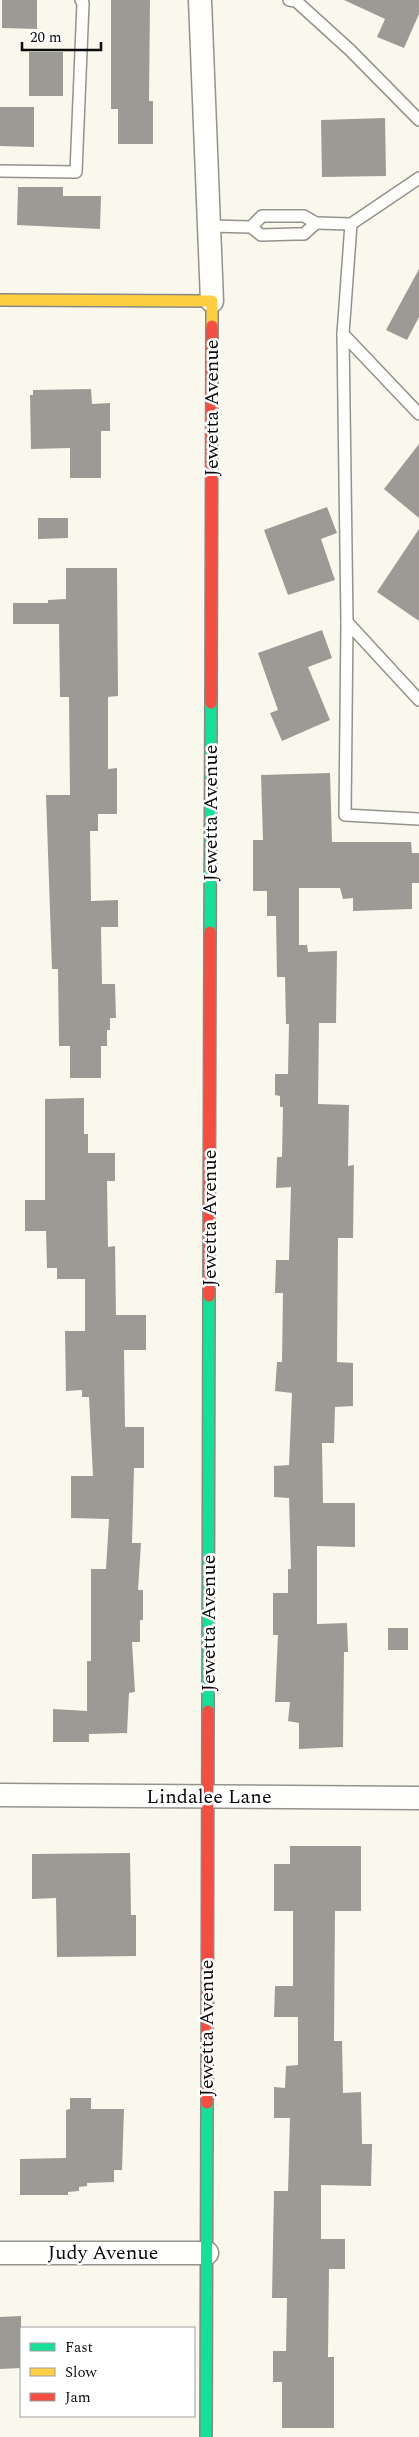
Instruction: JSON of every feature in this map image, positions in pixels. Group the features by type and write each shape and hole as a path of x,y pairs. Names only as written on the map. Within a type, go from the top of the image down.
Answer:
{"street":[{"name":"Jewetta Avenue","path":"200,0 212,301 206,2437"},
{"path":"0,300 212,301"},
{"name":"Lindalee Lane","path":"0,1795 419,1798"},
{"name":"Judy Avenue","path":"0,2253 207,2253"}],"lane":[{"path":"0,171 76,172 83,3 81,0"},
{"path":"289,0 296,1 419,120"},
{"path":"251,227 262,216 304,216 316,223 351,224 419,178"},
{"path":"209,226 251,227 261,235 304,234 316,223"},
{"path":"351,224 343,334 347,622 345,815 419,819"},
{"path":"343,334 419,414"},
{"path":"347,622 419,700"}],"building":[{"path":"2,0 37,0 37,29 2,28"},
{"path":"111,0 150,0 149,101 153,101 153,144 118,144 118,109 111,109"},
{"path":"344,0 419,0 419,14 404,48 377,37 385,19"},
{"path":"29,52 63,52 63,96 29,96"},
{"path":"0,107 34,107 34,147 0,146"},
{"path":"385,118 386,176 322,177 321,120"},
{"path":"18,187 63,187 63,196 101,196 100,229 17,225"},
{"path":"419,269 419,317 407,340 386,330"},
{"path":"91,389 92,404 110,403 110,431 101,431 101,478 70,478 70,448 31,449 30,395 33,395 33,390"},
{"path":"419,444 419,518 384,489"},
{"path":"327,507 337,533 321,539 335,580 288,595 264,530"},
{"path":"38,518 68,518 68,538 38,539"},
{"path":"419,529 419,621 377,592"},
{"path":"66,568 117,568 118,696 108,697 108,769 117,768 117,814 98,814 98,831 90,831 91,901 118,900 118,927 101,927 102,984 115,984 116,1018 110,1018 110,1030 107,1030 107,1046 101,1046 101,1078 70,1078 70,1046 59,1046 58,969 52,969 46,795 70,795 69,697 60,697 59,624 13,624 13,603 48,603 48,600 66,599"},
{"path":"322,630 332,658 308,667 330,720 282,741 270,713 278,710 258,653"},
{"path":"330,773 332,842 411,842 412,853 419,853 419,883 412,883 412,909 353,911 353,898 343,899 340,888 299,888 299,945 307,945 308,952 337,951 336,1023 319,1023 318,1104 349,1105 348,1166 354,1165 353,1238 338,1238 337,1362 353,1363 353,1406 335,1407 334,1443 322,1443 323,1503 355,1503 355,1547 317,1546 317,1624 347,1623 348,1652 344,1652 343,1747 299,1749 299,1723 288,1721 290,1702 275,1702 278,1635 273,1635 273,1593 288,1593 288,1569 291,1569 289,1498 274,1497 274,1466 289,1465 292,1393 275,1391 277,1362 282,1362 283,1293 275,1293 276,1260 289,1260 291,1187 276,1188 277,1157 282,1157 283,1107 280,1107 280,1096 275,1095 275,1074 288,1074 289,1024 286,1024 285,977 277,977 276,916 267,916 267,891 253,891 253,840 263,840 261,775"},
{"path":"84,1098 84,1134 88,1134 88,1153 115,1153 115,1181 107,1181 108,1247 115,1246 116,1315 146,1315 146,1350 124,1350 125,1427 144,1427 144,1468 134,1468 132,1543 141,1543 138,1590 143,1590 143,1620 140,1620 140,1642 132,1642 135,1692 129,1693 127,1733 89,1734 89,1742 53,1742 53,1709 87,1711 87,1661 91,1661 91,1569 106,1569 109,1519 71,1518 71,1476 93,1476 89,1397 82,1397 82,1390 66,1391 65,1331 85,1331 85,1279 57,1279 57,1268 47,1268 46,1231 25,1231 25,1200 45,1200 45,1099"},
{"path":"388,1628 408,1628 408,1650 388,1650"},
{"path":"290,1846 361,1846 361,1911 335,1911 334,2041 342,2041 343,2093 361,2092 362,2144 372,2144 371,2186 321,2185 321,2239 345,2239 345,2269 329,2269 328,2357 334,2357 334,2428 282,2428 282,2382 273,2382 273,2351 286,2351 287,2298 272,2298 274,2191 288,2191 290,2118 274,2118 274,2087 285,2088 286,2066 298,2065 298,2017 274,2017 275,1986 293,1986 293,1911 274,1911 274,1864 290,1864"},
{"path":"130,1853 131,1915 136,1915 136,1956 57,1957 56,1898 32,1899 32,1854"},
{"path":"70,2098 91,2098 91,2109 124,2109 122,2170 114,2170 114,2182 87,2183 87,2186 79,2187 79,2191 68,2192 68,2195 20,2195 20,2159 66,2158 66,2110 70,2109"},
{"path":"21,2316 20,2368 0,2369 0,2317"}],"traffic: fast":[{"path":"210,932 211,703"},
{"path":"208,1711 209,1296"},
{"path":"206,2437 207,2103"}],"traffic: slow":[{"path":"0,300 212,301 212,326"}],"traffic: jam":[{"path":"211,703 212,326"},
{"path":"209,1296 210,932"},
{"path":"207,2103 208,1711"}]}
